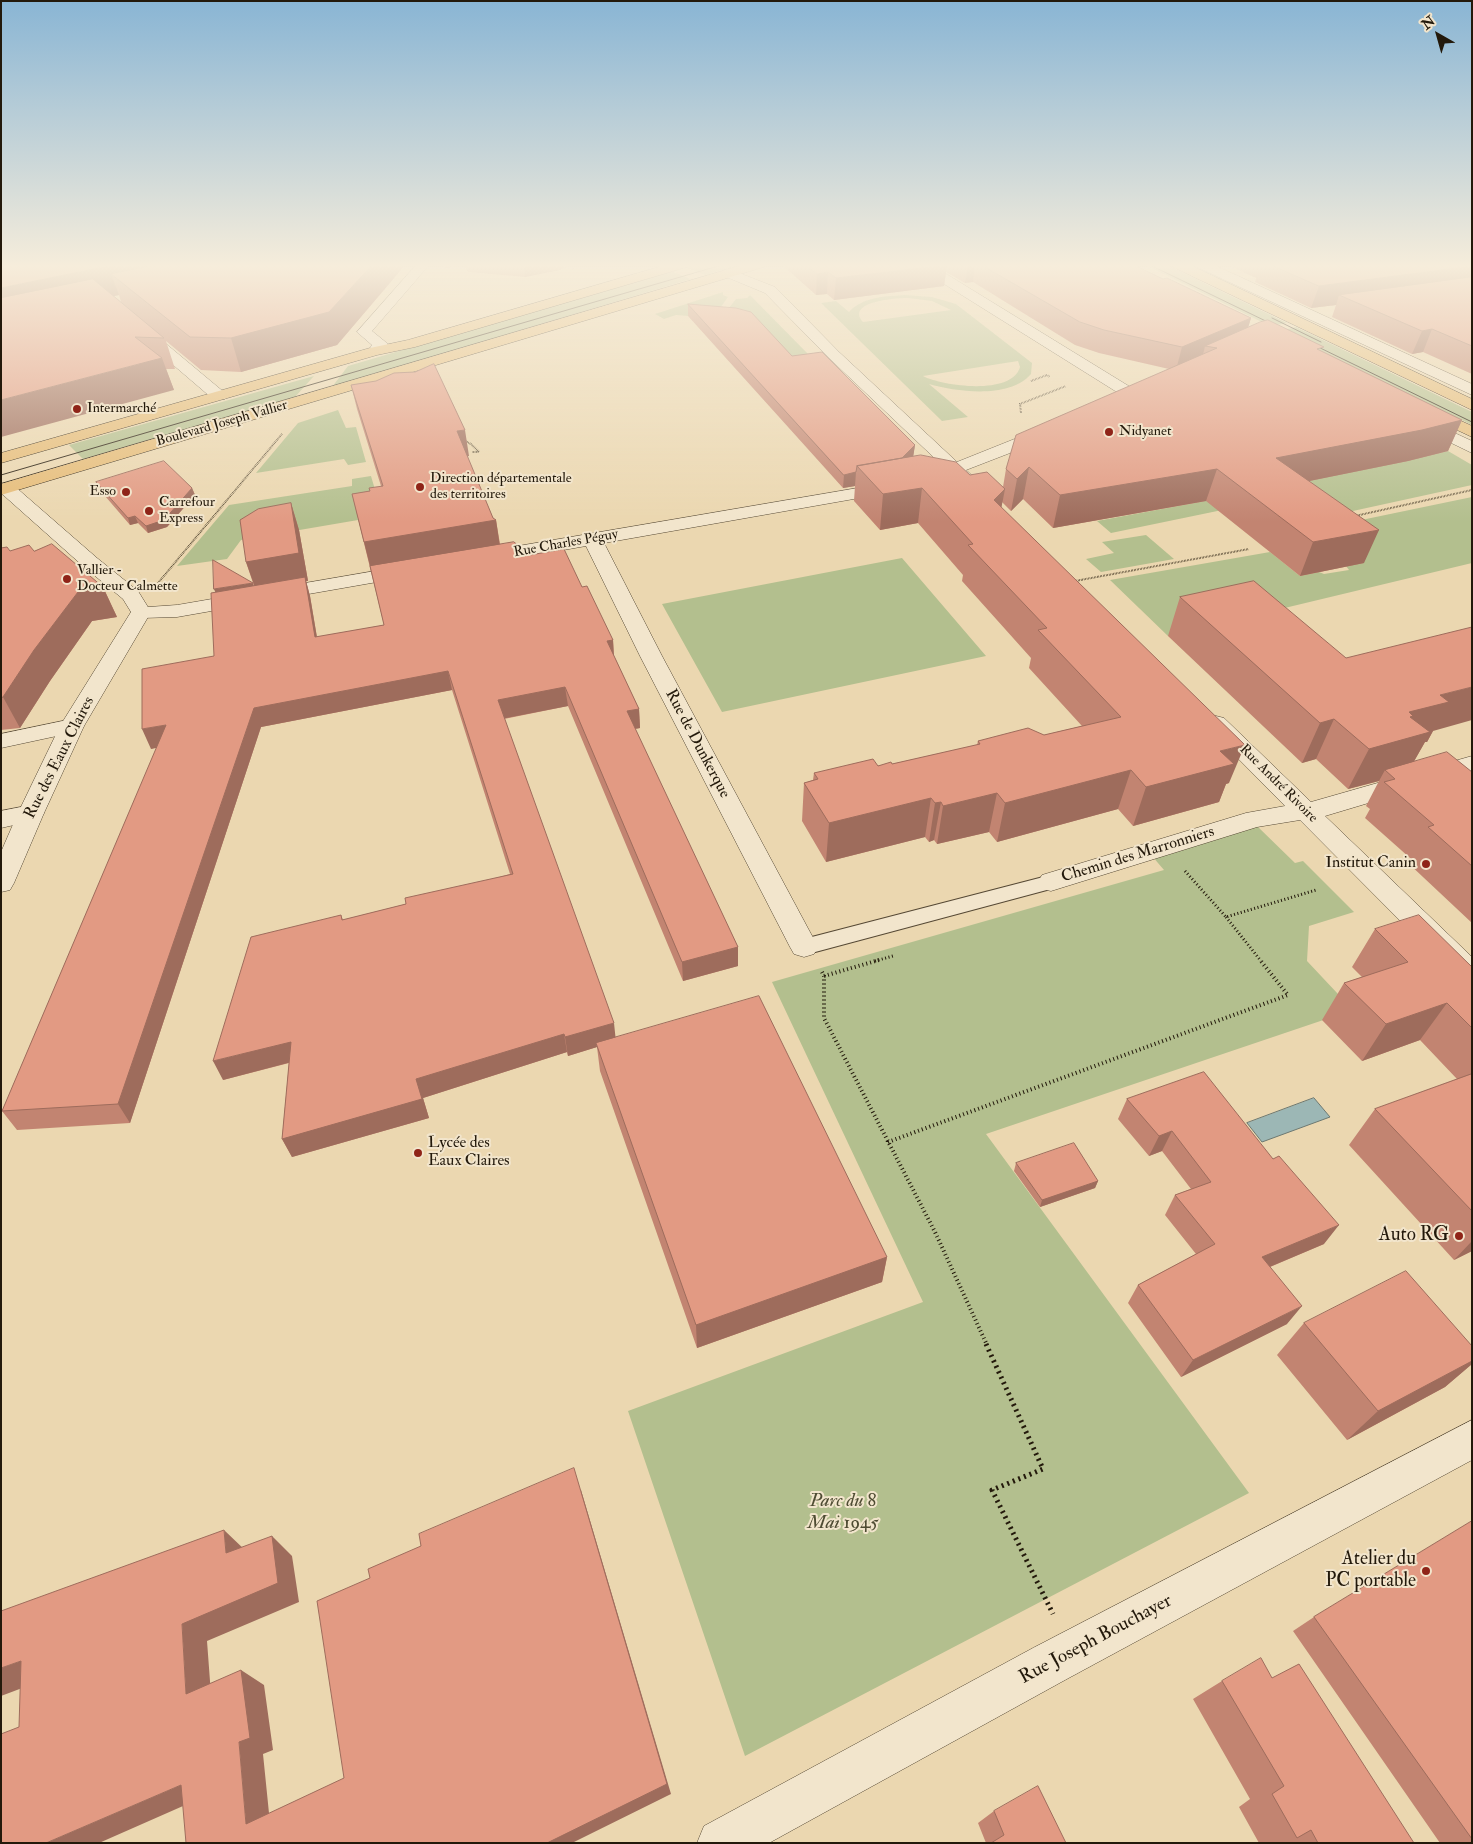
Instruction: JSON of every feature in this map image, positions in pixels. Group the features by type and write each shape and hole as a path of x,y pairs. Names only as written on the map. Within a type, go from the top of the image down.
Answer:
{"main road":[{"name":"Boulevard Joseph Vallier","path":"1,458 380,350"},
{"name":"Boulevard Joseph Vallier","path":"3,487 466,350"},
{"path":"1357,350 1472,405"},
{"path":"1409,409 1472,432"}],"street":[{"path":"164,350 219,396"},
{"path":"829,350 952,474 980,492"},
{"path":"1059,350 1134,396"},
{"path":"1387,350 1472,390"},
{"path":"1116,404 1152,388"},
{"path":"1409,409 1472,448"},
{"path":"952,474 1063,426"},
{"name":"Rue Charles Péguy","path":"475,560 910,483"},
{"path":"3,487 90,562 132,594 141,612 177,611 427,568"},
{"name":"Rue de Dunkerque","path":"593,540 651,656 804,947"},
{"name":"Rue des Eaux Claires","path":"1,883 31,812 72,726 141,612"},
{"name":"Rue André Rivoire","path":"1198,706 1472,975"},
{"path":"1,741 72,726"},
{"name":"Chemin des Marronniers","path":"1051,882 1255,819 1279,814 1307,812 1472,764"},
{"path":"1,820 31,812"},
{"name":"Rue Joseph Bouchayer","path":"721,1843 1072,1652 1472,1439"}],"lane":[{"name":"Chemin des Marronniers","path":"804,947 1051,882"}],"path":[{"path":"1022,415 1020,404 1096,373"},
{"path":"1031,381 1041,377"},
{"path":"156,586 284,431"},
{"path":"457,438 471,444 479,452 472,452"},
{"path":"1350,517 1472,490"},
{"path":"1072,582 1249,549"},
{"path":"888,1142 1288,995 1226,917 1185,870"},
{"path":"1226,917 1316,890"},
{"path":"804,947 824,976 824,1018 935,1232 1043,1469 992,1490 1072,1652"}],"green space":[{"path":"402,350 455,350 332,387 348,366"},
{"path":"777,350 804,350 809,355 790,357"},
{"path":"869,350 1015,350 1032,363 1031,374 1022,382 997,390 968,391 929,384 968,417 942,421","holes":["1018,361 1020,367 1014,376 1004,382 991,385 960,385 932,380 923,376"]},
{"path":"1319,350 1344,350 1472,412 1472,425"},
{"path":"314,376 295,397 83,459 69,445"},
{"path":"338,410 346,428 356,427 366,462 348,465 344,459 256,473 298,423"},
{"path":"1448,451 1472,465 1472,485 1307,521 1319,490 1111,533 1097,521 1248,493"},
{"path":"371,476 381,510 357,515 358,520 241,540 227,559 177,566 229,505 352,486 352,479"},
{"path":"1472,497 1472,563 1168,636 1110,580 1270,552 1300,576 1319,572 1324,574 1349,570 1318,529"},
{"path":"1146,535 1174,559 1101,572 1086,559 1114,553 1102,542"},
{"path":"902,558 986,656 722,712 662,604"},
{"name":"Parc du 8 Mai 1945","path":"1257,826 1295,863 1303,861 1354,912 1309,926 1307,961 1353,1010 986,1134 1249,1493 745,1756 628,1411 923,1302 772,982 1164,870 1152,856"}],"water":[{"path":"1314,1098 1330,1117 1262,1142 1247,1123"}],"building":[{"path":"1,350 152,350 162,358 1,400"},
{"path":"730,350 786,350 792,356 822,352 915,445 902,458 857,466 856,472 844,475"},
{"path":"1212,350 1319,350 1462,420 1422,430 1276,458 1379,530 1313,542 1217,469 1060,495 1029,467 1017,479 1006,469 1016,435"},
{"name":"Direction départementale des territoires","path":"434,364 465,430 457,431 493,518 496,520 364,542 352,494 370,491 369,488 383,486 351,385 376,381 394,373 415,372"},
{"path":"921,455 956,462 970,475 987,472 1005,489 994,500 1245,745 1220,751 1234,764 1146,787 1131,770 1005,803 997,793 943,806 941,802 935,803 931,798 829,823 804,783 818,779 814,773 873,759 878,766 891,762 892,764 980,744 978,741 1028,728 1044,735 1121,717 1038,630 1047,628 968,545 973,544 922,488 883,494 857,466"},
{"path":"164,461 192,488 164,520 146,526 135,516 128,518 96,482"},
{"path":"291,503 299,553 246,562 240,520 258,509"},
{"path":"514,542 530,555 564,549 582,587 587,586 613,640 607,641 639,709 627,711 738,947 682,962 565,687 498,700 614,1023 565,1037 564,1034 416,1079 422,1099 282,1139 291,1042 213,1061 251,937 341,915 342,920 406,904 405,898 513,874 448,671 254,708 118,1104 2,1111 166,725 142,729 142,669 214,656 211,593 305,577 315,637 384,625 370,566"},
{"path":"52,544 103,587 78,592 34,650 1,698 1,548 7,547 10,551 29,545 34,551"},
{"path":"213,560 253,583 214,589"},
{"path":"1254,581 1346,658 1472,627 1472,687 1440,695 1449,702 1409,712 1413,716 1410,717 1430,732 1369,749 1334,719 1320,723 1180,597"},
{"path":"1447,752 1472,772 1472,866 1428,827 1434,825 1384,782 1395,779 1385,770"},
{"path":"1419,915 1472,967 1472,1028 1447,1003 1386,1024 1344,983 1408,962 1375,929"},
{"path":"759,996 887,1257 696,1325 596,1043"},
{"path":"1204,1072 1273,1159 1279,1156 1339,1225 1262,1257 1302,1306 1193,1360 1138,1285 1215,1244 1175,1195 1211,1182 1172,1131 1159,1136 1127,1099"},
{"path":"1472,1074 1472,1211 1375,1109"},
{"path":"1074,1143 1098,1181 1042,1200 1016,1163"},
{"path":"1406,1271 1472,1346 1472,1361 1378,1411 1304,1323"},
{"path":"574,1468 667,1784 547,1843 186,1843 181,1785 46,1843 1,1843 1,1734 19,1727 21,1661 1,1668 1,1611 224,1530 226,1553 272,1536 278,1583 182,1624 186,1694 241,1670 250,1738 239,1742 246,1824 344,1778 317,1601 370,1578 368,1569 421,1546 419,1534"},
{"path":"1472,1521 1472,1839 1314,1617"},
{"path":"1261,1658 1272,1678 1299,1664 1414,1843 1318,1843 1311,1830 1297,1838 1272,1794 1284,1786 1222,1681"},
{"path":"1038,1786 1066,1843 991,1843 1004,1835 994,1811"}],"tram line":[{"path":"1,475 430,350"},
{"path":"1324,350 1472,422"}],"place":[{"name":"Intermarché","path":"77,409"},
{"name":"Nidyanet","path":"1109,432"},
{"name":"Direction départementale des territoires","path":"420,487"},
{"name":"Esso","path":"126,492"},
{"name":"Carrefour Express","path":"149,511"},
{"name":"Vallier - Docteur Calmette","path":"67,579"},
{"name":"Institut Canin","path":"1426,864"},
{"name":"Lycée des Eaux Claires","path":"418,1153"},
{"name":"Auto RG","path":"1459,1236"},
{"name":"Atelier du PC portable","path":"1426,1571"}]}
